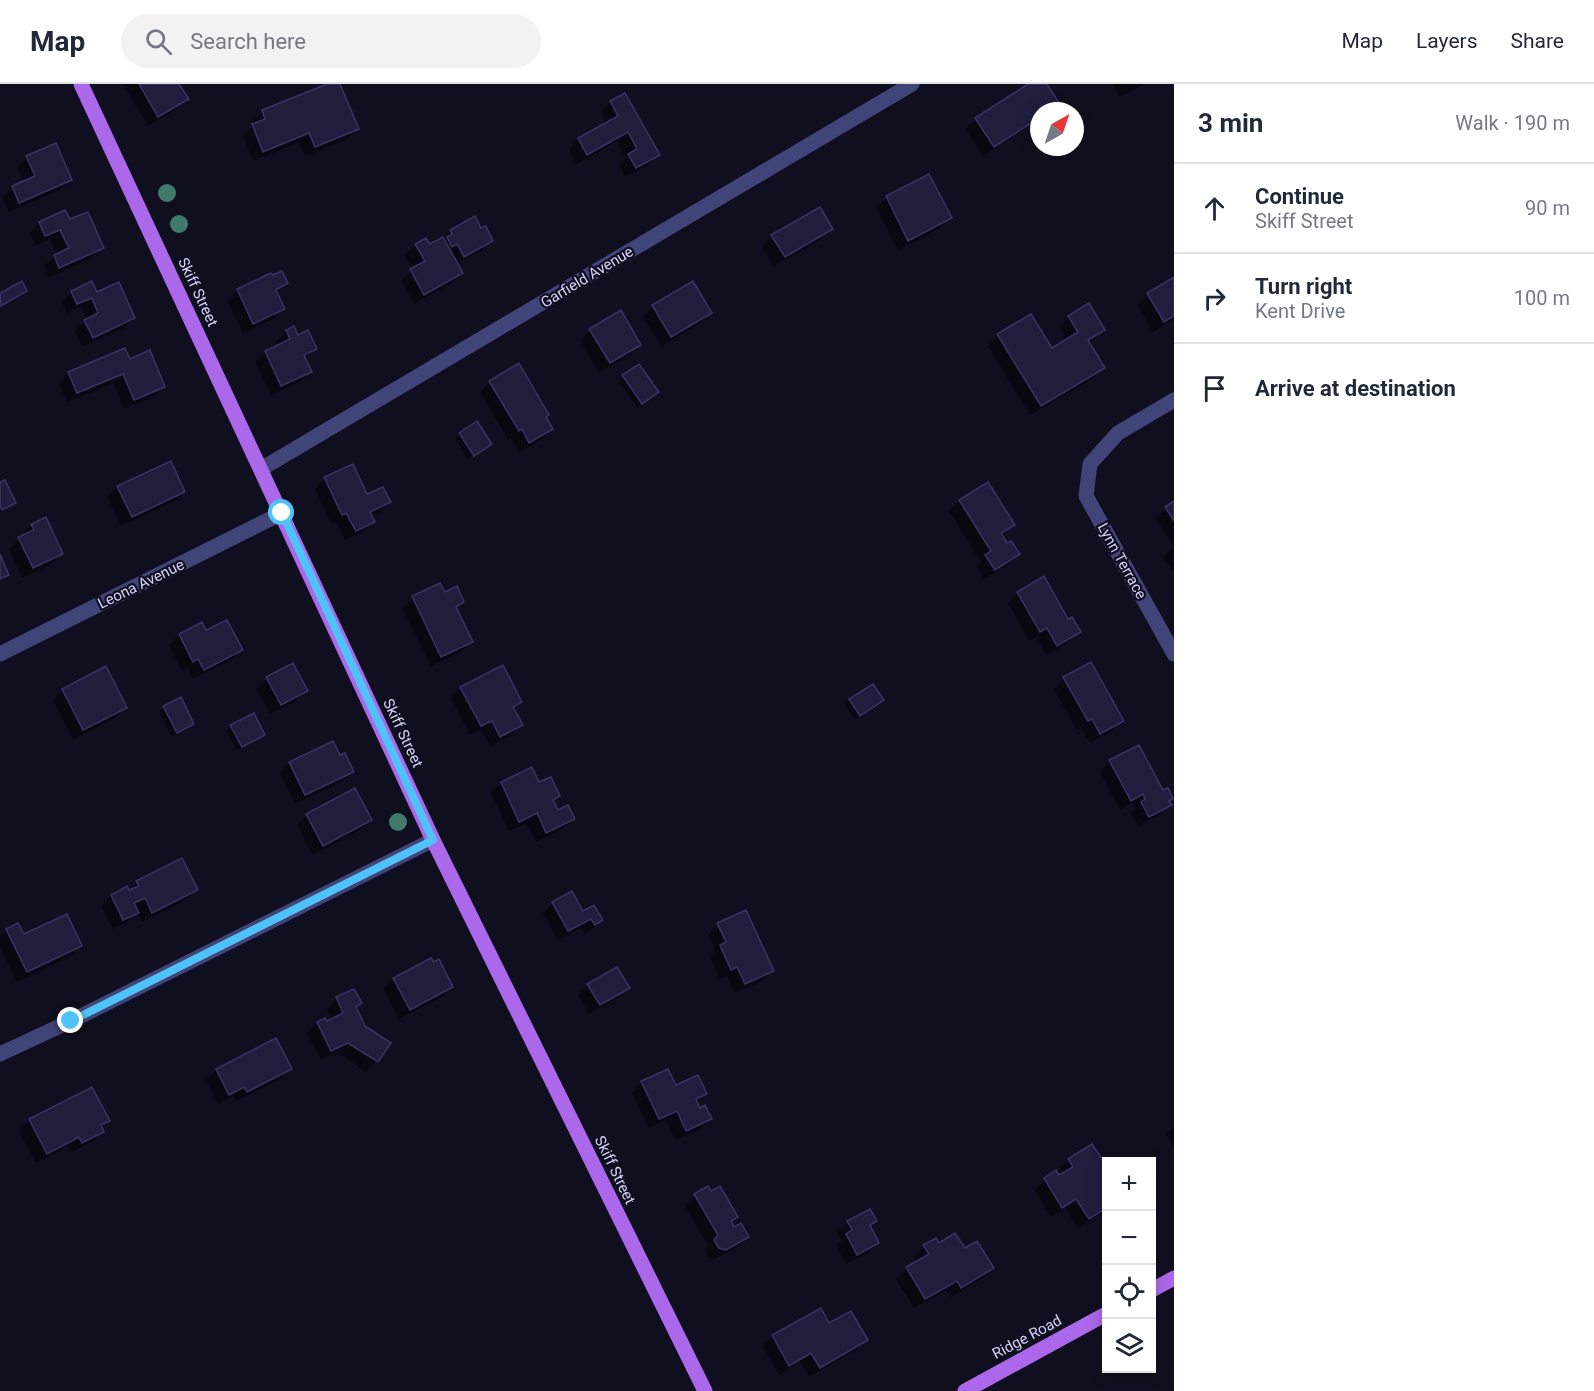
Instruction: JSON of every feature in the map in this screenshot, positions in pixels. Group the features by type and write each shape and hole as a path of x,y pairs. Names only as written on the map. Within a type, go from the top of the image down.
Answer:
{"main road":[{"name":"Skiff Street","path":"81,84 433,840 705,1391"},
{"path":"1156,1288 1174,1278"},
{"name":"Ridge Road","path":"965,1391 1102,1317"}],"street":[{"name":"Garfield Avenue","path":"261,469 912,84"},
{"name":"Lynn Terrace","path":"1174,400 1118,433 1090,464 1086,496 1174,654"},
{"name":"Leona Avenue","path":"0,654 282,513"},
{"path":"0,1054 71,1021 433,840"}],"building":[{"path":"139,84 179,84 189,99 158,117"},
{"path":"327,84 340,84 359,129 315,147 309,133 263,152 252,124 265,119 262,110"},
{"path":"1028,84 1047,84 1059,102 1030,102 1030,124 994,147 975,118"},
{"path":"625,93 660,155 636,168 628,154 637,149 628,132 587,155 578,138 618,116 610,101"},
{"path":"56,143 72,180 19,203 12,186 35,176 26,156"},
{"path":"929,174 952,218 908,241 886,196"},
{"path":"820,207 833,229 785,257 771,235"},
{"path":"65,210 70,219 88,212 104,248 59,268 54,255 69,248 60,230 45,236 39,222"},
{"path":"475,216 481,228 486,226 493,241 464,257 457,244 452,247 447,237 452,234 450,230"},
{"path":"443,237 463,273 424,295 410,269 425,261 415,244 426,238 430,244"},
{"path":"282,271 288,283 276,290 285,309 253,324 237,289 271,273 273,275"},
{"path":"1174,277 1174,316 1164,322 1147,293"},
{"path":"22,281 27,291 1,306 0,293"},
{"path":"92,281 97,292 119,282 135,318 93,338 84,320 98,313 92,298 77,304 71,291"},
{"path":"693,281 712,313 671,337 652,305"},
{"path":"1089,303 1105,330 1088,340 1105,368 1041,406 997,334 1031,314 1052,348 1078,332 1068,316"},
{"path":"621,310 641,345 610,363 589,329"},
{"path":"294,326 298,335 308,330 317,349 304,355 312,372 281,386 265,351 290,339 286,330"},
{"path":"125,348 130,359 150,350 165,387 134,400 123,374 77,393 68,372"},
{"path":"519,363 549,415 546,417 553,429 529,443 522,429 519,431 489,381"},
{"path":"639,364 659,392 642,404 622,375"},
{"path":"477,421 492,444 474,456 459,433"},
{"path":"171,461 185,492 132,517 117,486"},
{"path":"353,464 367,494 383,487 391,502 370,512 375,522 356,531 346,513 342,515 324,477"},
{"path":"5,480 16,503 2,510 0,482"},
{"path":"988,482 1015,525 1001,533 1007,543 1011,541 1020,554 995,570 985,555 991,551 959,500"},
{"path":"1174,501 1174,521 1165,507"},
{"path":"46,517 63,554 33,568 18,537 34,530 31,524"},
{"path":"0,554 9,575 0,579"},
{"path":"1044,576 1068,619 1072,617 1081,632 1057,646 1047,628 1040,632 1017,592"},
{"path":"440,583 445,592 457,586 464,602 456,607 473,642 441,657 412,596"},
{"path":"227,620 243,650 204,670 198,659 193,662 179,634 202,622 206,630"},
{"path":"1091,662 1124,721 1100,734 1092,719 1088,721 1063,677"},
{"path":"293,663 308,691 281,705 266,677"},
{"path":"503,665 522,702 513,707 523,725 500,737 492,721 481,726 460,687"},
{"path":"106,666 127,708 83,730 62,689"},
{"path":"873,684 884,700 860,716 849,699"},
{"path":"181,697 194,724 177,733 163,706"},
{"path":"254,713 265,735 242,747 230,725"},
{"path":"333,741 340,755 345,753 354,772 305,795 289,762"},
{"path":"1139,745 1163,790 1168,788 1173,799 1169,801 1172,805 1149,817 1141,802 1145,799 1143,794 1131,801 1109,760"},
{"path":"532,767 539,782 551,777 560,796 553,800 558,810 568,805 575,819 546,833 537,813 519,822 501,782"},
{"path":"355,788 372,820 323,846 306,814"},
{"path":"182,858 198,890 152,913 145,898 134,903 139,913 123,920 111,895 127,886 129,890 139,886 136,881"},
{"path":"572,891 583,911 594,905 603,920 595,925 591,919 568,931 552,902"},
{"path":"746,910 774,971 745,984 737,967 731,970 720,945 726,942 717,923"},
{"path":"67,914 82,946 27,972 6,929 18,923 24,934"},
{"path":"431,958 434,962 439,959 453,987 410,1010 393,978"},
{"path":"617,967 630,988 600,1005 587,984"},
{"path":"354,989 362,1003 356,1007 365,1026 391,1043 378,1062 348,1043 331,1051 317,1022 325,1018 327,1021 343,1013 336,997"},
{"path":"276,1038 292,1069 247,1092 244,1087 229,1095 216,1069"},
{"path":"668,1069 676,1085 698,1075 707,1094 696,1099 700,1108 705,1105 712,1119 686,1131 677,1111 659,1119 641,1081"},
{"path":"92,1087 110,1121 101,1125 104,1132 82,1143 79,1137 47,1154 29,1119"},
{"path":"1092,1144 1102,1159 1102,1211 1089,1219 1076,1199 1062,1208 1044,1178 1056,1170 1059,1175 1073,1167 1068,1159"},
{"path":"708,1186 711,1191 720,1186 738,1217 731,1221 734,1227 741,1223 749,1237 726,1250 719,1248 714,1240 718,1235 694,1194"},
{"path":"870,1209 877,1221 870,1225 879,1243 857,1255 846,1234 852,1230 847,1221"},
{"path":"955,1233 965,1248 977,1241 994,1268 961,1288 957,1281 925,1299 906,1267 929,1254 923,1245 936,1238 939,1243"},
{"path":"821,1308 829,1323 851,1311 868,1340 820,1368 811,1353 789,1366 772,1335"}],"route":[{"path":"71,1021 433,840 282,513"}]}
